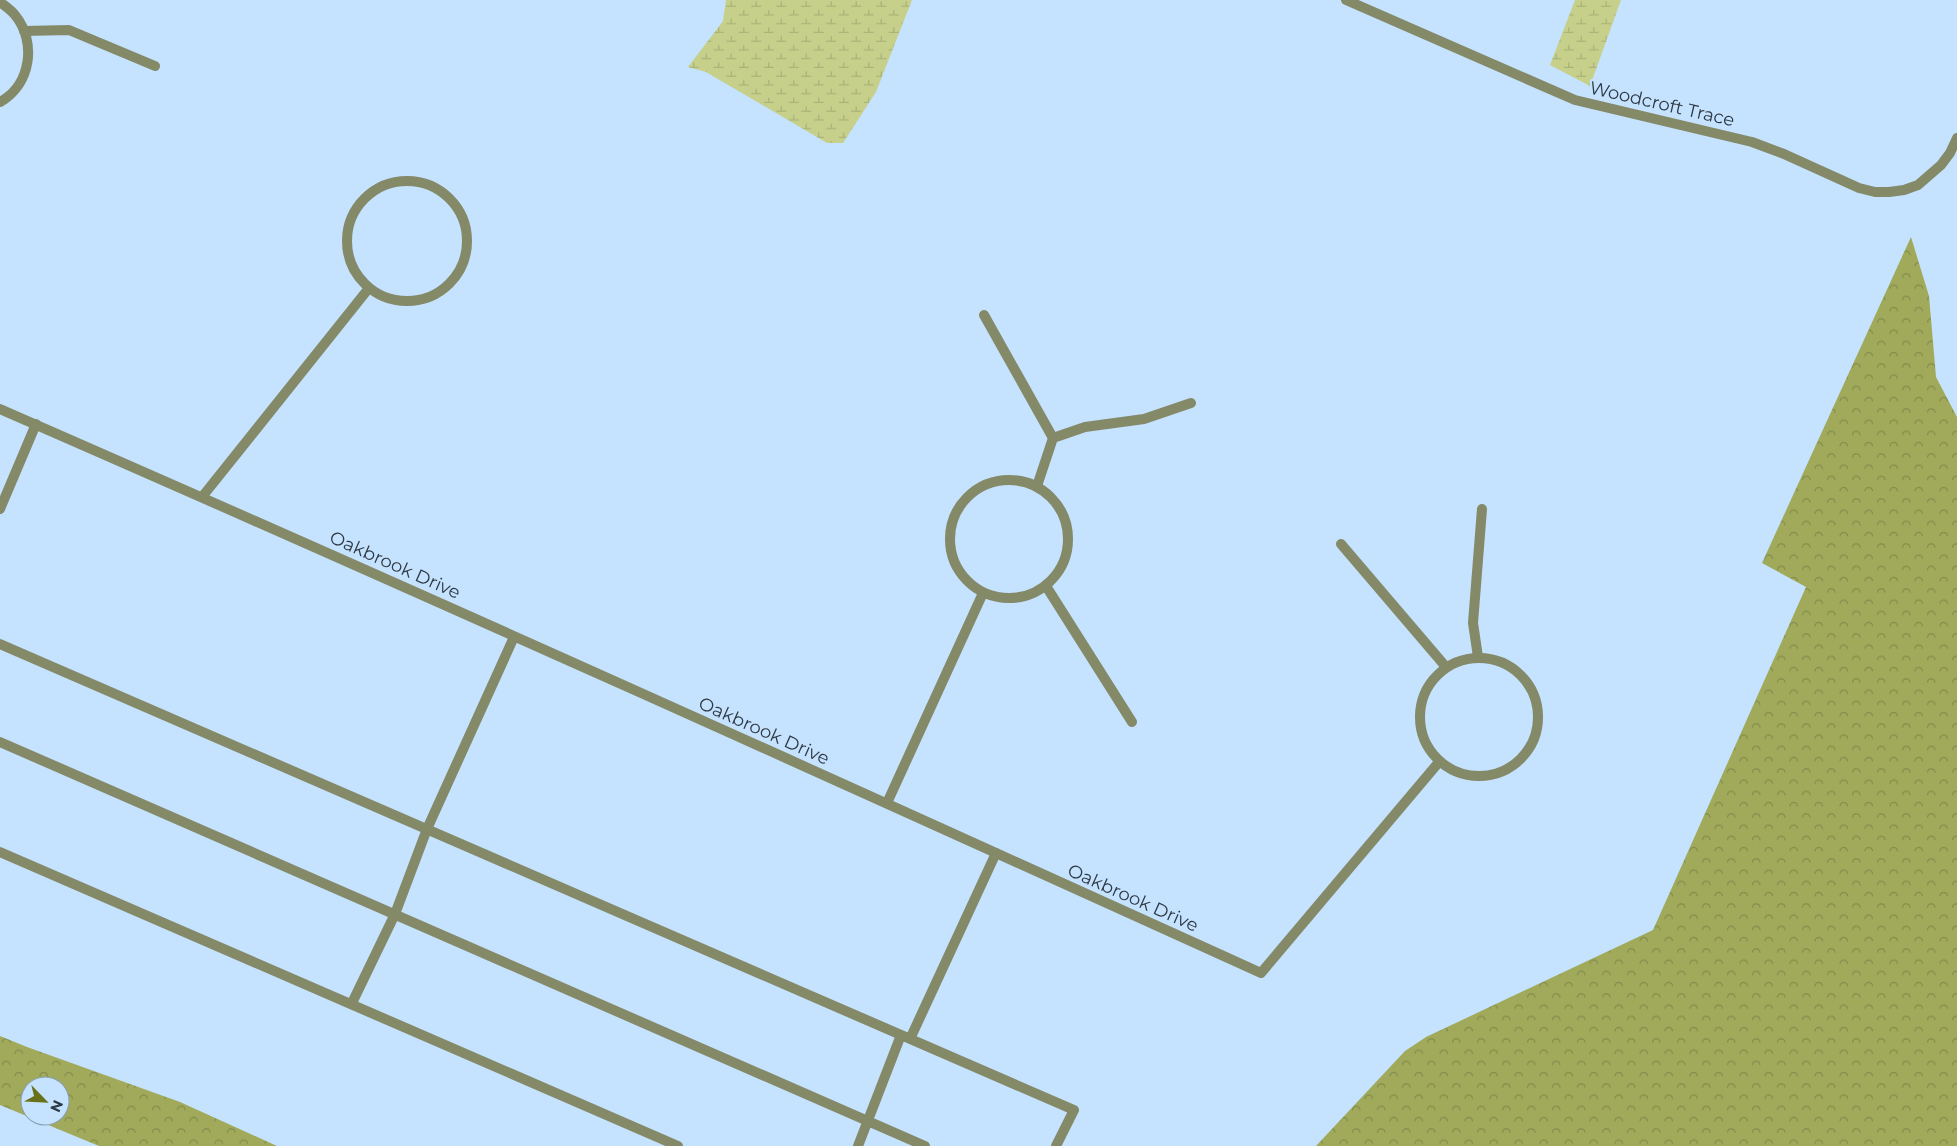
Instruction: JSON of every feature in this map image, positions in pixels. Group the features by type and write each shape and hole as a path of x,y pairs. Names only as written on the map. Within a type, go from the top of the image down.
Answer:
{"street":[{"name":"Woodcroft Trace","path":"1346,0 1575,100 1752,142 1784,154 1859,188 1875,192 1904,190 1918,185 1930,177 1941,165 1950,153 1957,138"},
{"path":"0,2 15,14 24,31 29,49 27,68 19,85 6,99 0,102"},
{"path":"24,31 69,30 155,66"},
{"path":"402,181 422,182 441,191 456,205 465,222 468,241 464,260 455,278 441,291 424,299 414,301 404,302 386,298 369,288 355,273 348,254 347,233 353,214 366,197 382,186 402,181"},
{"path":"202,497 369,288"},
{"path":"984,315 1053,438 1037,486"},
{"path":"1053,438 1085,427 1144,419 1191,404"},
{"name":"Oakbrook Drive","path":"0,409 202,497 887,803 1261,974 1439,762"},
{"path":"0,509 36,424"},
{"path":"1000,480 1020,480 1037,486 1053,498 1064,515 1069,534 1067,553 1059,572 1046,586 1031,595 1015,599 999,598 982,593 967,582 956,567 950,549 950,530 956,512 966,497 982,486 1000,480"},
{"path":"1478,657 1473,623 1482,508"},
{"path":"1341,544 1446,667"},
{"path":"1046,586 1132,722"},
{"path":"887,803 982,593"},
{"path":"352,1003 395,914 427,829 514,636"},
{"path":"0,644 1074,1110 1056,1146"},
{"path":"1478,657 1497,660 1515,668 1528,682 1536,700 1539,719 1535,737 1526,754 1511,767 1494,775 1474,776 1456,772 1439,762 1428,748 1421,731 1420,713 1424,695 1433,679 1446,667 1462,660 1478,657"},
{"path":"0,742 925,1146"},
{"path":"0,852 352,1003 678,1146"},
{"path":"858,1146 867,1121 906,1037 996,853"}],"green space":[{"path":"726,0 912,0 876,92 843,143 827,143 706,72 688,67 723,21"},
{"path":"1575,0 1621,0 1590,86 1550,65"},
{"path":"1911,237 1929,296 1936,377 1957,417 1957,1146 1316,1146 1405,1051 1426,1037 1653,930 1806,587 1762,563"},
{"path":"0,1036 180,1102 277,1146 99,1146 51,1126 70,1126 70,1076 20,1076 20,1113 0,1105"}]}
